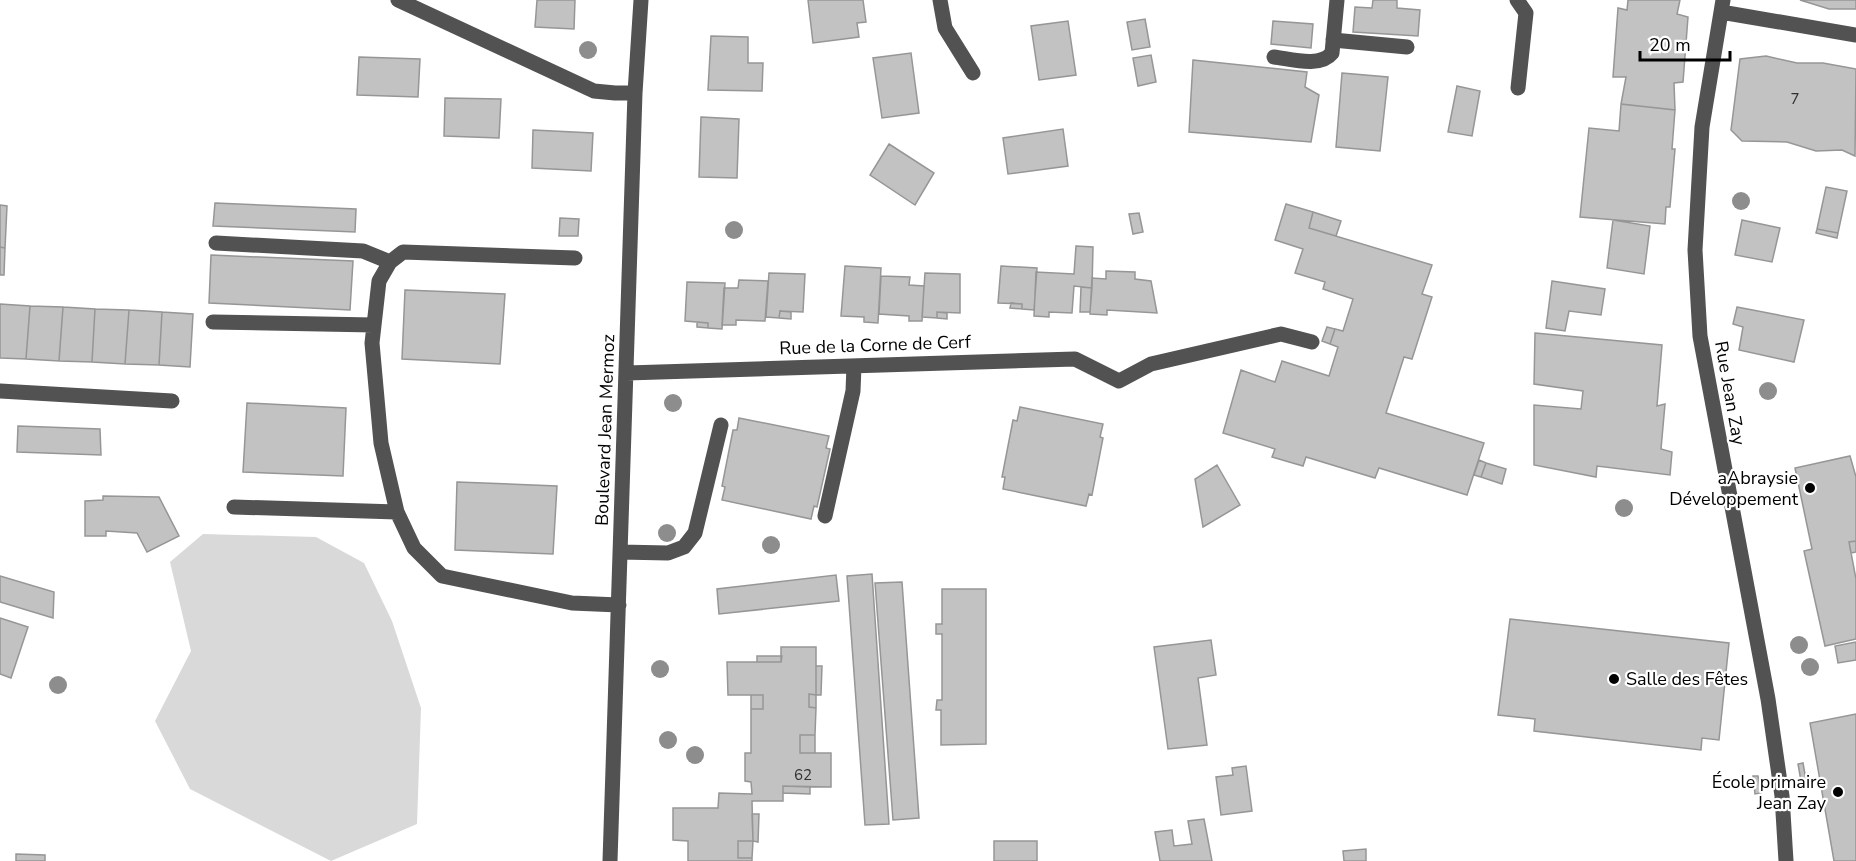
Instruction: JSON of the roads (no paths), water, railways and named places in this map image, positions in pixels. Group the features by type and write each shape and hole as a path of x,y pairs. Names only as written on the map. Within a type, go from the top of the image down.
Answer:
{"street":[{"path":"398,0 594,91 635,93"},
{"name":"Boulevard Jean Mermoz","path":"610,861 635,93 641,0"},
{"path":"940,0 945,28 972,73"},
{"path":"1274,57 1316,61 1324,60 1332,53 1337,0"},
{"path":"1517,0 1526,13 1518,88"},
{"path":"1722,6 1856,35"},
{"name":"Rue Jean Zay","path":"1722,6 1702,127 1695,250 1700,336 1768,699 1782,796 1786,861"},
{"path":"1334,40 1407,47"},
{"path":"216,243 363,252 390,262"},
{"path":"574,258 403,252 390,262 379,281 372,343 381,443 397,512 414,548 442,576 572,603 619,605"},
{"path":"213,322 374,325"},
{"name":"Rue de la Corne de Cerf","path":"627,373 1075,359 1119,381 1151,364 1281,334 1312,342"},
{"path":"825,516 854,391 854,366"},
{"path":"0,392 172,401"},
{"path":"620,552 668,553 684,548 695,533 721,425"},
{"path":"234,507 397,512"}],"place":[{"name":"aAbraysie Développement","path":"1810,488"},
{"name":"Salle des Fêtes","path":"1614,679"},
{"name":"École primaire Jean Zay","path":"1838,792"}]}
